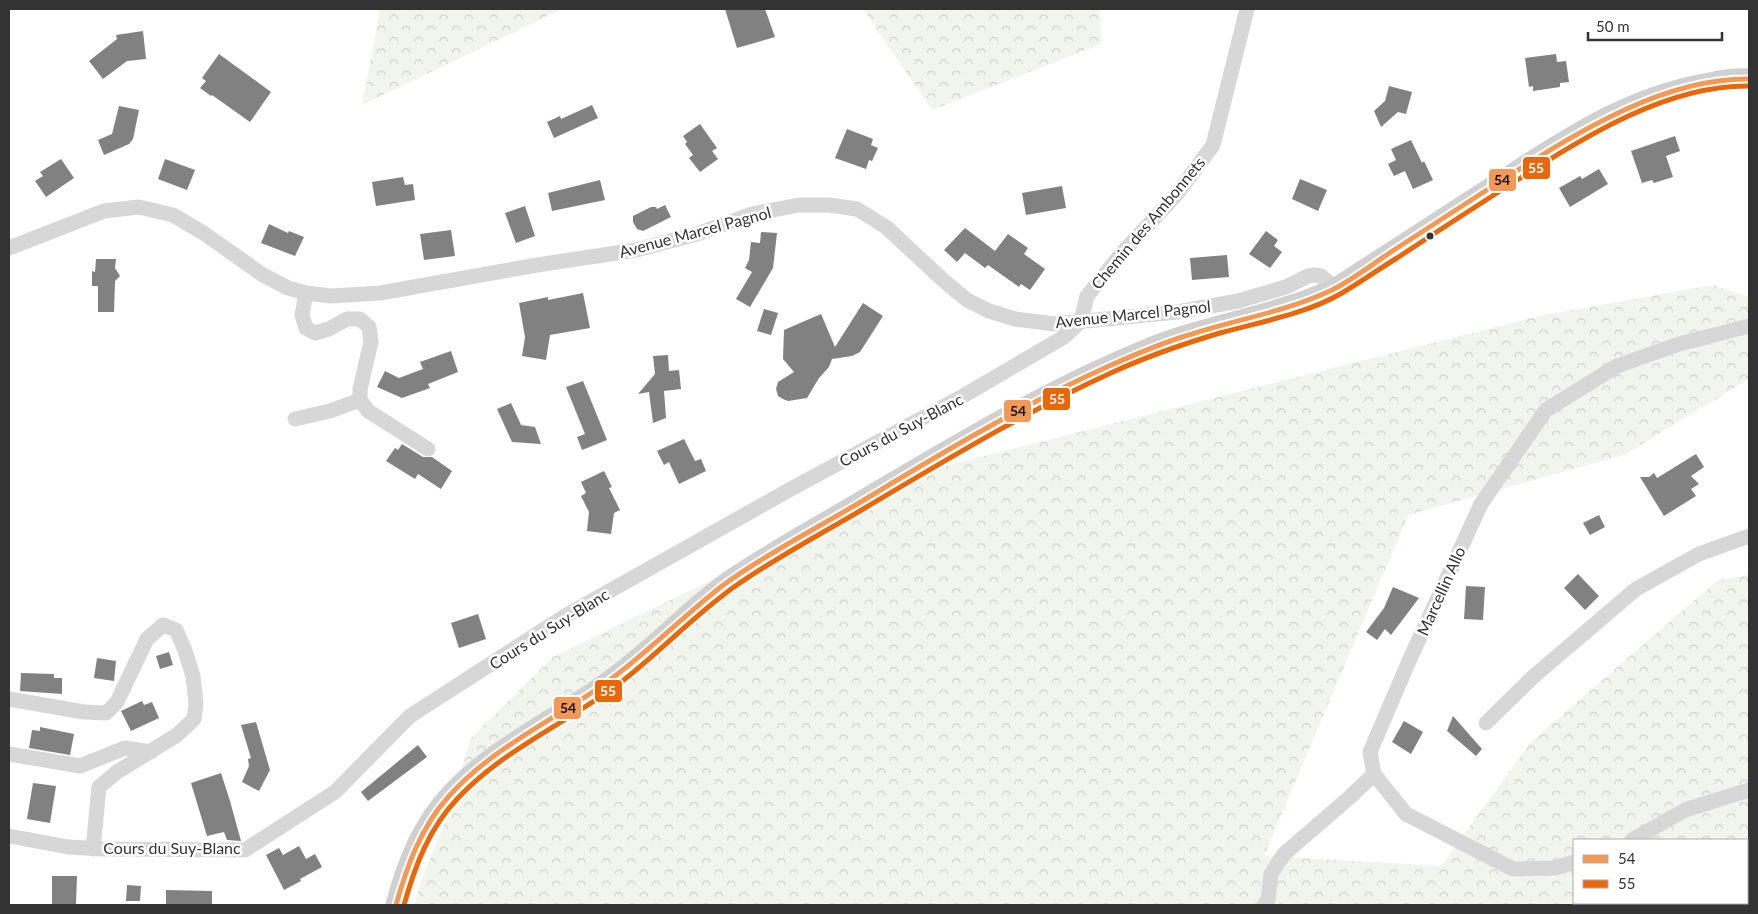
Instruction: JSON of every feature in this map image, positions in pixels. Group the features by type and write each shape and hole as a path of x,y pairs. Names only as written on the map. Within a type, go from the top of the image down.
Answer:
{"main road":[{"path":"396,905 411,856 422,834 434,814 460,785 506,748 611,680 687,614 739,575 951,449 1109,366 1170,340 1282,308 1336,288 1559,144 1611,114 1667,92 1720,81 1749,79"}],"street":[{"name":"Chemin des Ambonnets","path":"1081,322 1087,296 1123,252 1177,194 1213,146 1248,9"},
{"name":"Avenue Marcel Pagnol","path":"9,248 104,211 139,207 173,215 205,234 264,276 288,288 306,293 332,296 380,293 537,265 636,250 697,234 752,214 799,205 829,205 857,209 886,227 967,300 989,311 1015,319 1055,324 1177,312 1238,301 1286,287 1308,276 1315,275 1321,276 1336,288"},
{"path":"306,293 302,315 306,328 315,334 329,330 347,318 360,319 369,327 371,342 360,389 360,400 368,411 428,449"},
{"name":"Cours du Suy-Blanc","path":"9,836 68,847 245,850 335,792 410,716 564,616 963,396 1064,337 1081,322"},
{"name":"Marcellin Allo","path":"1374,774 1370,752 1409,661 1481,504 1546,410 1617,366 1679,344 1749,326"},
{"path":"295,419 330,411 360,400"},
{"path":"1486,723 1533,677 1636,589 1700,554 1749,536"},
{"path":"9,699 84,712 106,713 118,702 146,639 164,624 176,630 193,676 196,702 194,719 177,735 117,772 99,787 93,848"},
{"path":"9,754 80,766 125,748 151,752"},
{"path":"1264,905 1268,900 1271,874 1284,854 1374,774 1406,814 1514,869 1555,868 1573,862"},
{"path":"1634,839 1685,810 1749,790"}],"green space":[{"path":"377,9 562,9 362,105 380,12"},
{"path":"863,9 1100,9 1101,44 932,110"},
{"path":"1713,285 1749,297 1749,379 1624,455 1408,515 1264,856 1441,866 1532,741 1718,580 1749,575 1749,905 414,905 422,879 448,814 471,738 553,657 948,465 1540,316"}],"building":[{"path":"725,9 765,9 775,37 737,48"},
{"path":"143,31 146,59 127,61 103,79 89,61 117,39 116,35"},
{"path":"219,54 271,92 250,122 200,88 206,81 202,78"},
{"path":"1556,54 1557,62 1566,61 1569,82 1560,83 1560,87 1533,91 1533,86 1529,87 1525,58"},
{"path":"1389,86 1412,92 1406,114 1398,112 1381,127 1374,111 1385,101"},
{"path":"592,105 598,118 554,138 547,122 560,116 561,119"},
{"path":"119,106 139,110 133,139 129,144 104,155 98,140 112,134"},
{"path":"700,124 717,148 712,151 718,159 700,172 689,158 693,155 685,144 687,142 683,136"},
{"path":"847,129 873,139 871,145 878,148 872,161 869,160 866,169 835,158"},
{"path":"1675,136 1680,151 1666,156 1673,177 1654,183 1652,180 1642,183 1631,151"},
{"path":"1411,140 1433,180 1413,189 1405,171 1394,176 1388,164 1396,160 1391,149"},
{"path":"61,159 74,178 46,197 35,181 43,176 40,172"},
{"path":"165,159 195,170 187,190 158,179"},
{"path":"1599,169 1608,184 1570,207 1559,188 1580,176 1582,179"},
{"path":"403,177 405,185 413,184 415,200 376,206 372,182"},
{"path":"1300,179 1327,190 1318,211 1292,199"},
{"path":"600,180 605,200 552,211 548,193"},
{"path":"1062,186 1066,208 1026,215 1022,193"},
{"path":"665,205 671,217 643,231 637,229 633,222 633,216 651,207 656,207 657,209"},
{"path":"525,206 535,236 516,243 505,213"},
{"path":"269,224 288,233 289,231 304,237 295,256 261,243"},
{"path":"965,228 995,251 1008,234 1028,248 1024,254 1045,269 1030,290 1021,284 1019,287 988,265 985,268 965,253 957,262 944,250"},
{"path":"451,230 455,256 424,260 420,234"},
{"path":"1266,231 1278,240 1274,246 1282,252 1270,268 1249,254"},
{"path":"761,232 777,233 773,268 750,307 736,299 752,272 745,268 749,260 751,242 760,243"},
{"path":"1227,255 1229,277 1192,280 1190,258"},
{"path":"96,259 116,259 115,268 120,276 115,281 114,312 98,312 98,286 92,286 92,271 95,272"},
{"path":"583,293 590,328 550,335 546,360 522,356 525,337 519,303 548,297 548,300"},
{"path":"863,303 883,316 860,352 852,356 832,359 829,367 819,378 807,398 788,401 778,396 776,389 778,382 794,372 783,359 784,330 821,314 835,347"},
{"path":"764,309 778,313 771,335 757,331"},
{"path":"451,351 458,372 428,384 430,388 402,398 377,387 385,371 399,378 423,369 420,362"},
{"path":"668,355 669,371 679,370 681,389 664,391 666,418 653,423 649,392 638,394 655,374 653,356"},
{"path":"583,381 607,440 582,450 577,437 585,434 566,387"},
{"path":"511,403 521,425 535,427 541,444 512,442 497,409"},
{"path":"684,439 695,461 701,459 706,471 679,484 669,462 664,465 657,451"},
{"path":"402,444 423,457 432,457 452,471 441,489 418,474 415,479 386,461 395,448 398,450"},
{"path":"1696,454 1704,467 1691,476 1699,484 1691,489 1696,496 1664,516 1640,477 1649,477 1654,473 1657,478"},
{"path":"604,471 612,487 609,488 620,510 614,513 611,534 587,531 589,512 581,496 586,493 581,482"},
{"path":"1599,515 1605,527 1590,535 1583,523"},
{"path":"1578,574 1599,596 1585,610 1564,588"},
{"path":"1466,586 1485,587 1483,620 1464,619"},
{"path":"1393,587 1419,598 1391,635 1385,629 1377,640 1366,632 1384,608"},
{"path":"478,614 486,639 459,648 451,623"},
{"path":"169,652 173,665 160,669 156,656"},
{"path":"97,658 116,661 114,681 94,678"},
{"path":"21,673 54,674 54,678 62,678 62,694 20,691"},
{"path":"142,701 144,705 152,702 159,718 131,731 121,711"},
{"path":"1453,716 1482,749 1476,756 1447,731"},
{"path":"1404,721 1423,732 1411,754 1392,742"},
{"path":"256,722 270,770 259,791 242,782 249,766 248,759 251,758 241,725"},
{"path":"40,727 74,734 70,755 29,748 32,730 40,731"},
{"path":"418,745 427,757 368,801 361,792"},
{"path":"221,773 241,841 227,840 224,832 207,836 191,783"},
{"path":"33,783 56,786 50,823 27,819"},
{"path":"299,846 306,859 315,854 322,867 284,890 266,855 279,848 283,855"},
{"path":"52,876 77,876 76,905 52,905"},
{"path":"127,885 141,886 140,901 126,901"},
{"path":"166,890 212,891 212,905 166,905"}],"transit line":[{"name":"54","path":"396,905 410,862 430,821 449,796 466,779 505,748 607,682 726,583 758,562 951,448 1077,381 1150,348 1298,304 1340,286 1537,158 1624,110 1654,97 1686,87 1717,81 1749,79"},
{"name":"55","path":"404,905 418,862 431,835 448,810 475,781 514,752 616,686 734,587 782,556 987,437 1081,387 1139,361 1179,346 1298,312 1342,293 1572,146 1628,116 1688,94 1718,88 1749,86"}]}
